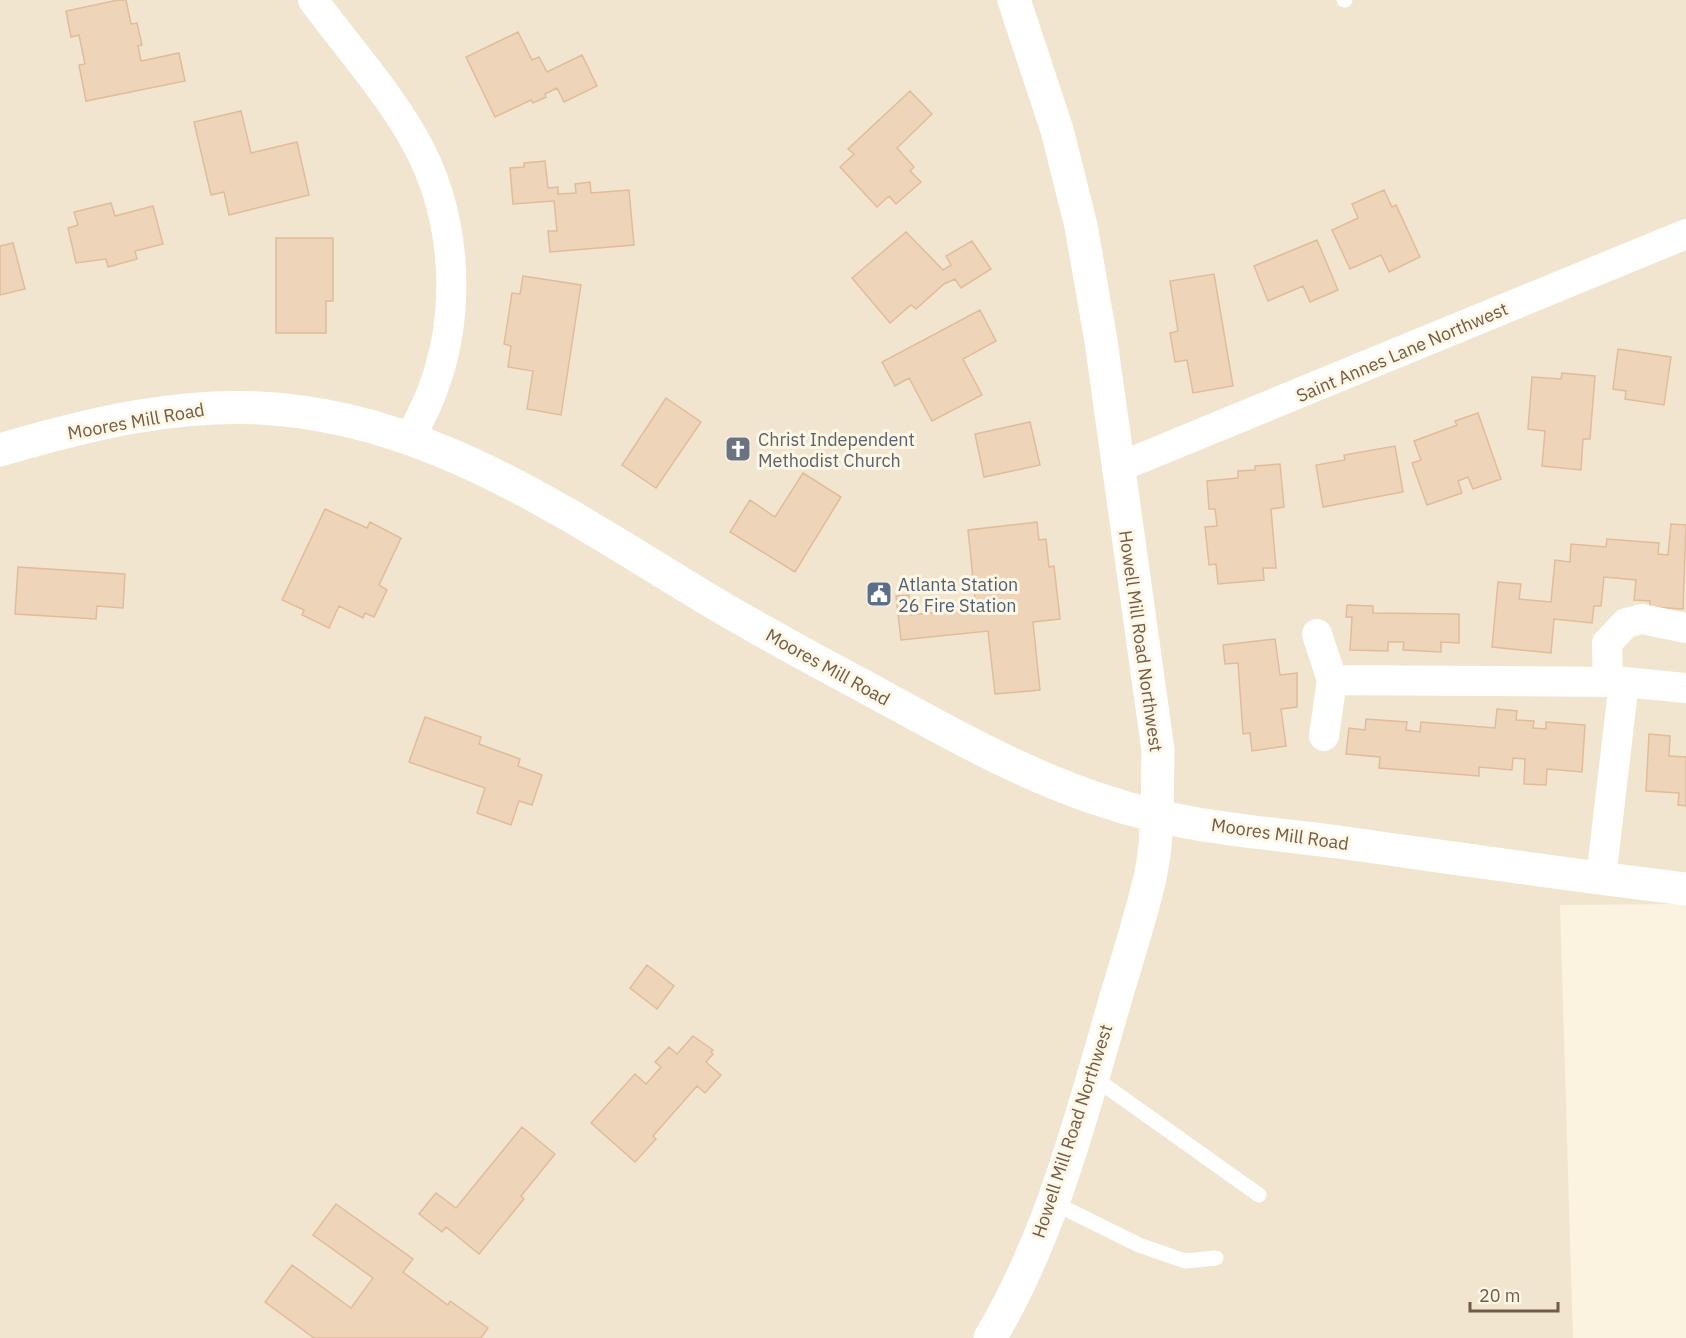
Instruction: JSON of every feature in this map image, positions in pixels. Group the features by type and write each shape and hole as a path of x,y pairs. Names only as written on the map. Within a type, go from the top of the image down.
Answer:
{"street":[{"path":"313,0 413,137 435,185 448,235 452,287 447,339 433,389 410,438"},
{"name":"Howell Mill Road Northwest","path":"990,1338 1006,1310 1052,1202 1093,1077 1150,876 1156,815 1158,750 1101,341 1081,226 1057,130 1014,0"},
{"name":"Saint Annes Lane Northwest","path":"1118,468 1686,234"},
{"name":"Moores Mill Road","path":"0,450 89,427 210,407 278,409 322,415 410,438 488,470 542,497 760,630 944,730 1067,787 1109,803 1209,825 1686,889"},
{"path":"1601,878 1616,682 1607,643 1626,623 1642,619 1686,628"},
{"path":"1317,634 1332,680 1324,736"},
{"path":"1332,680 1616,682 1686,688"}],"lane":[{"path":"1093,1077 1258,1195"},
{"path":"1052,1202 1139,1245 1185,1261 1216,1258"}],"shaded area":[{"path":"0,0 1686,0 1686,904 1560,905 1573,1338 0,1338"}],"building":[{"path":"126,0 131,24 137,23 142,45 138,46 141,61 179,53 185,81 86,101 79,65 85,64 79,35 71,37 66,11"},
{"path":"518,32 532,60 539,57 547,72 582,55 597,86 564,102 557,88 545,94 546,97 533,103 531,100 495,117 466,57"},
{"path":"910,91 932,114 897,148 914,167 910,171 921,182 896,204 889,196 877,207 840,167 854,154 848,149"},
{"path":"241,111 251,153 297,142 309,195 229,215 224,192 211,195 194,122"},
{"path":"545,161 548,188 558,187 558,194 576,193 575,184 590,182 591,193 629,190 634,245 550,252 548,231 557,231 554,201 513,204 510,168 524,167 524,163"},
{"path":"1384,190 1392,207 1396,205 1420,257 1389,272 1381,255 1350,269 1332,230 1358,218 1352,204"},
{"path":"111,203 115,216 153,206 163,244 135,251 137,259 108,267 106,259 76,263 68,228 78,225 74,212"},
{"path":"906,232 943,270 951,265 946,256 972,241 991,269 961,288 955,279 944,284 916,309 911,305 890,323 852,278"},
{"path":"276,238 333,238 333,301 326,301 326,333 276,333"},
{"path":"1317,240 1338,290 1310,302 1303,286 1268,301 1254,266"},
{"path":"13,243 25,289 0,295 0,246"},
{"path":"1214,274 1233,386 1193,393 1187,360 1175,362 1170,333 1178,331 1170,281"},
{"path":"523,276 581,285 561,415 527,409 533,371 508,367 511,346 504,344 512,293 520,294"},
{"path":"980,310 996,341 963,359 982,395 932,421 909,378 895,386 882,362"},
{"path":"1618,349 1671,357 1664,405 1625,399 1626,391 1613,389"},
{"path":"1562,373 1595,376 1590,439 1583,439 1581,470 1542,466 1545,431 1528,429 1532,377 1561,379"},
{"path":"666,398 701,422 656,488 622,465"},
{"path":"1478,413 1501,479 1473,489 1468,477 1458,481 1462,493 1427,505 1412,463 1421,460 1414,441 1457,425 1455,421"},
{"path":"1030,422 1040,465 984,477 975,434"},
{"path":"1395,446 1403,492 1323,507 1316,465 1345,460 1344,455"},
{"path":"1280,464 1284,507 1271,509 1276,568 1263,568 1264,580 1218,584 1216,564 1209,565 1205,527 1217,526 1215,509 1209,509 1207,481 1238,478 1238,471 1255,470 1255,466"},
{"path":"803,473 841,497 795,572 730,532 750,500 775,517"},
{"path":"325,509 367,528 370,522 401,538 379,585 387,590 374,617 365,613 363,618 339,606 329,628 302,615 304,610 282,600"},
{"path":"1037,522 1039,540 1046,539 1049,567 1054,566 1060,619 1033,622 1040,690 995,694 988,631 901,640 896,596 909,595 911,615 976,608 968,530"},
{"path":"1671,524 1686,525 1683,609 1650,607 1650,601 1634,600 1636,580 1604,577 1601,606 1594,606 1592,623 1554,619 1551,653 1492,647 1498,582 1521,584 1519,599 1551,602 1555,560 1570,562 1571,544 1606,547 1607,539 1659,543 1658,554 1668,555"},
{"path":"18,567 125,574 123,608 97,606 96,619 15,614"},
{"path":"1347,605 1373,606 1373,613 1459,614 1459,643 1441,642 1441,652 1403,650 1404,642 1388,642 1388,651 1350,650 1352,617 1346,617"},
{"path":"1275,639 1280,675 1297,673 1297,707 1281,709 1286,746 1252,751 1250,733 1243,734 1238,663 1225,664 1223,645"},
{"path":"1497,709 1517,711 1516,720 1534,721 1533,728 1546,729 1546,722 1585,725 1582,772 1547,769 1546,785 1524,784 1525,759 1513,758 1512,770 1479,767 1479,776 1379,768 1380,757 1346,754 1349,728 1365,730 1366,719 1407,722 1406,730 1420,732 1421,722 1495,728"},
{"path":"425,717 481,737 479,744 520,759 518,766 542,775 532,805 519,801 511,825 477,813 485,788 409,762"},
{"path":"1649,734 1670,736 1669,756 1686,757 1686,806 1678,805 1679,793 1646,791"},
{"path":"647,965 674,986 657,1009 630,988"},
{"path":"693,1036 713,1050 711,1052 713,1054 706,1062 721,1075 705,1093 697,1086 653,1136 656,1139 635,1162 591,1123 635,1074 646,1084 661,1067 655,1062 669,1047 677,1054"},
{"path":"522,1127 555,1154 521,1196 524,1199 479,1254 446,1227 442,1232 419,1214 436,1193 456,1208"},
{"path":"336,1204 413,1259 403,1272 448,1305 450,1301 488,1328 481,1338 314,1338 265,1302 292,1265 351,1308 373,1278 313,1235"}],"place":[{"name":"Christ Independent Methodist Church","path":"738,449"},
{"name":"Atlanta Station 26 Fire Station","path":"879,594"}]}
